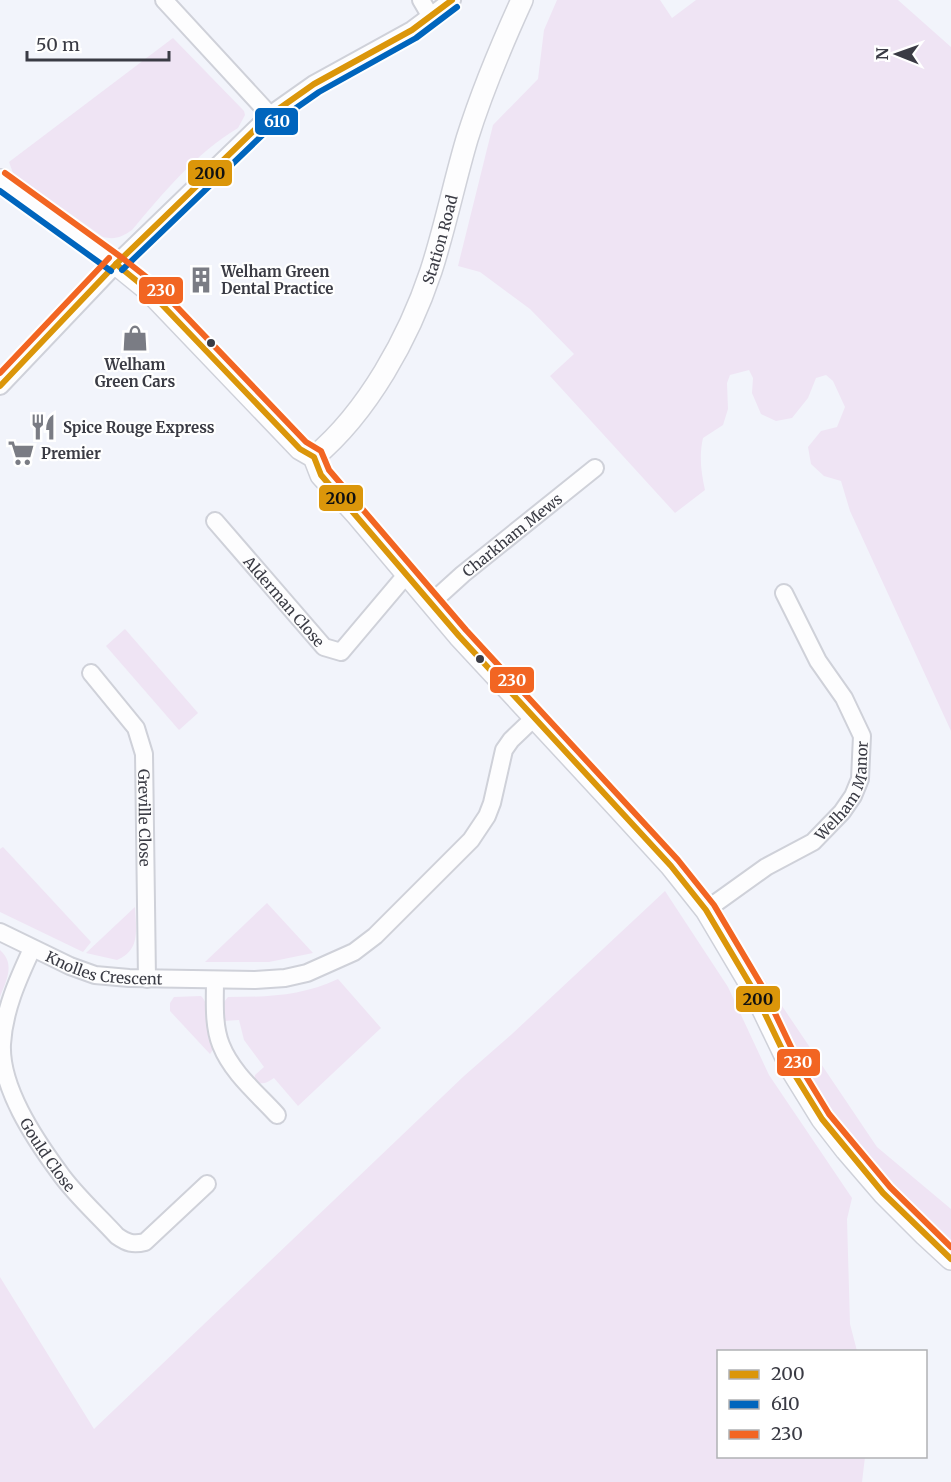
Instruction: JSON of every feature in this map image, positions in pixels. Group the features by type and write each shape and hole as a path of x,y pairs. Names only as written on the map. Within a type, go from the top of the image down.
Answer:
{"street":[{"path":"164,0 270,115"},
{"path":"421,0 431,17"},
{"path":"0,386 116,264 270,115 314,84 431,17 452,0"},
{"name":"Station Road","path":"314,457 334,440 354,416 387,366 411,321 430,272 484,90 522,0"},
{"path":"0,180 148,290 300,449 314,457 321,475 357,514 406,575 627,818 706,910 754,991 793,1072 822,1119 884,1193 924,1235 951,1259"},
{"name":"Charkham Mews","path":"431,603 462,574 595,468"},
{"name":"Alderman Close","path":"215,521 324,647 341,652 406,575"},
{"name":"Welham Manor","path":"706,910 766,867 813,842 842,812 853,796 860,779 862,736 844,698 818,661 784,593"},
{"name":"Greville Close","path":"91,673 136,728 144,754 147,979"},
{"name":"Knolles Crescent","path":"0,932 32,949 95,975 147,979 214,980 285,978 307,973 354,952 375,936 471,840 487,816 492,803 504,750 534,718"},
{"name":"Gould Close","path":"32,949 6,1015 2,1046 5,1075 14,1100 60,1173 117,1236 125,1242 135,1244 145,1242 207,1184"},
{"path":"214,980 215,1018 220,1044 231,1065 277,1115"}],"shaded area":[{"path":"557,0 660,0 672,18 696,0 898,0 951,47 951,731 850,511 841,481 824,476 811,464 808,447 821,431 837,427 845,407 833,381 826,375 816,378 808,398 792,418 776,421 761,414 752,393 753,378 749,370 730,375 727,383 728,409 723,425 703,438 701,464 705,490 675,513 550,376 574,354 530,309 480,272 458,266 493,125 538,79 544,30"},
{"path":"173,38 244,111 245,115 238,128 222,138 194,162 132,230 118,237 103,237 13,173 9,162"},
{"path":"125,629 198,713 179,730 106,646"},
{"path":"3,847 91,942 83,952 0,912 0,849"},
{"path":"665,891 728,987 769,1075 852,1198 847,1219 850,1324 857,1350 717,1350 717,1458 865,1458 862,1482 0,1482 0,1277 94,1429 464,1076"},
{"path":"267,903 313,953 269,962 205,962"},
{"path":"135,907 134,945 125,956 117,960 86,953"},
{"path":"741,945 877,1147 951,1209 951,1249 872,1170 811,1086 735,949"},
{"path":"0,950 5,955 9,967 0,997"},
{"path":"338,979 381,1028 298,1106 274,1078 264,1083 254,1080 255,1075 264,1067 244,1040 239,1020 223,1021 224,1002 228,997 270,996 298,992"},
{"path":"201,996 207,1006 214,1048 210,1054 170,1011 170,1003 174,997"}],"transit line":[{"name":"200","path":"0,386 116,264 270,115 314,84 412,30 452,0"},
{"name":"610","path":"122,270 276,122 319,92 416,38 457,7"},
{"name":"230","path":"5,173 154,283 306,442 321,451 329,470 466,630 678,860 714,905 762,986 801,1068 829,1114 890,1187 951,1247"},
{"name":"610","path":"0,191 111,271"},
{"name":"230","path":"0,373 109,258"},
{"name":"200","path":"116,264 148,290 300,449 314,457 321,475 459,636 671,866 706,910 754,991 793,1072 822,1119 883,1193 951,1259"}],"place":[{"name":"Welham Green Dental Practice","path":"201,280"},
{"name":"Welham Green Cars","path":"135,338"},
{"name":"Spice Rouge Express","path":"43,427"},
{"name":"Premier","path":"21,453"}]}
